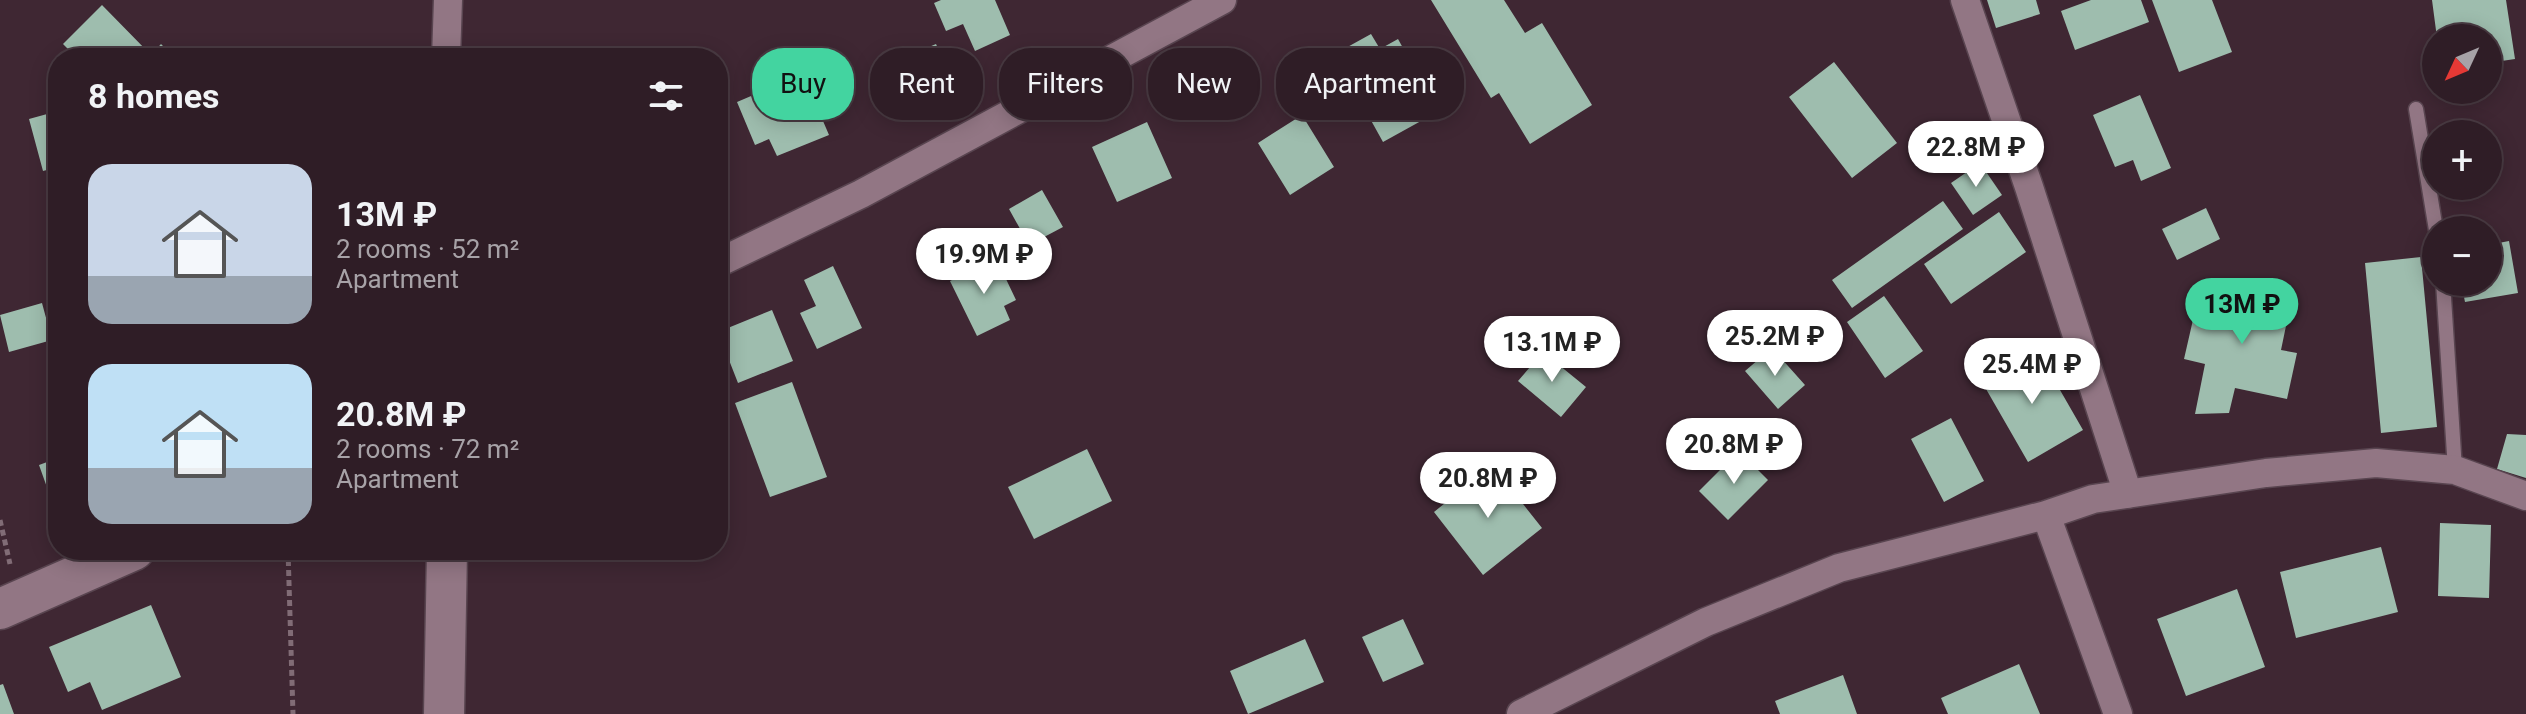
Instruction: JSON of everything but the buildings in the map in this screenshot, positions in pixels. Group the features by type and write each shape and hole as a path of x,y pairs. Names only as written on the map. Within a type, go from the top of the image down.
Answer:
{"street":[{"path":"446,48 448,0"},
{"path":"728,258 861,194 1222,0"},
{"path":"1965,0 2128,494"},
{"path":"1521,714 1706,622 1839,568 2046,515 2093,499 2266,473 2376,463 2455,470 2526,496"},
{"path":"2046,515 2118,714"},
{"path":"6,593 104,560"},
{"path":"444,714 447,560"}],"lane":[{"path":"2416,109 2434,216"},
{"path":"2444,296 2455,470"}],"path":[{"path":"0,520 6,593"},
{"path":"288,560 293,714"}]}
